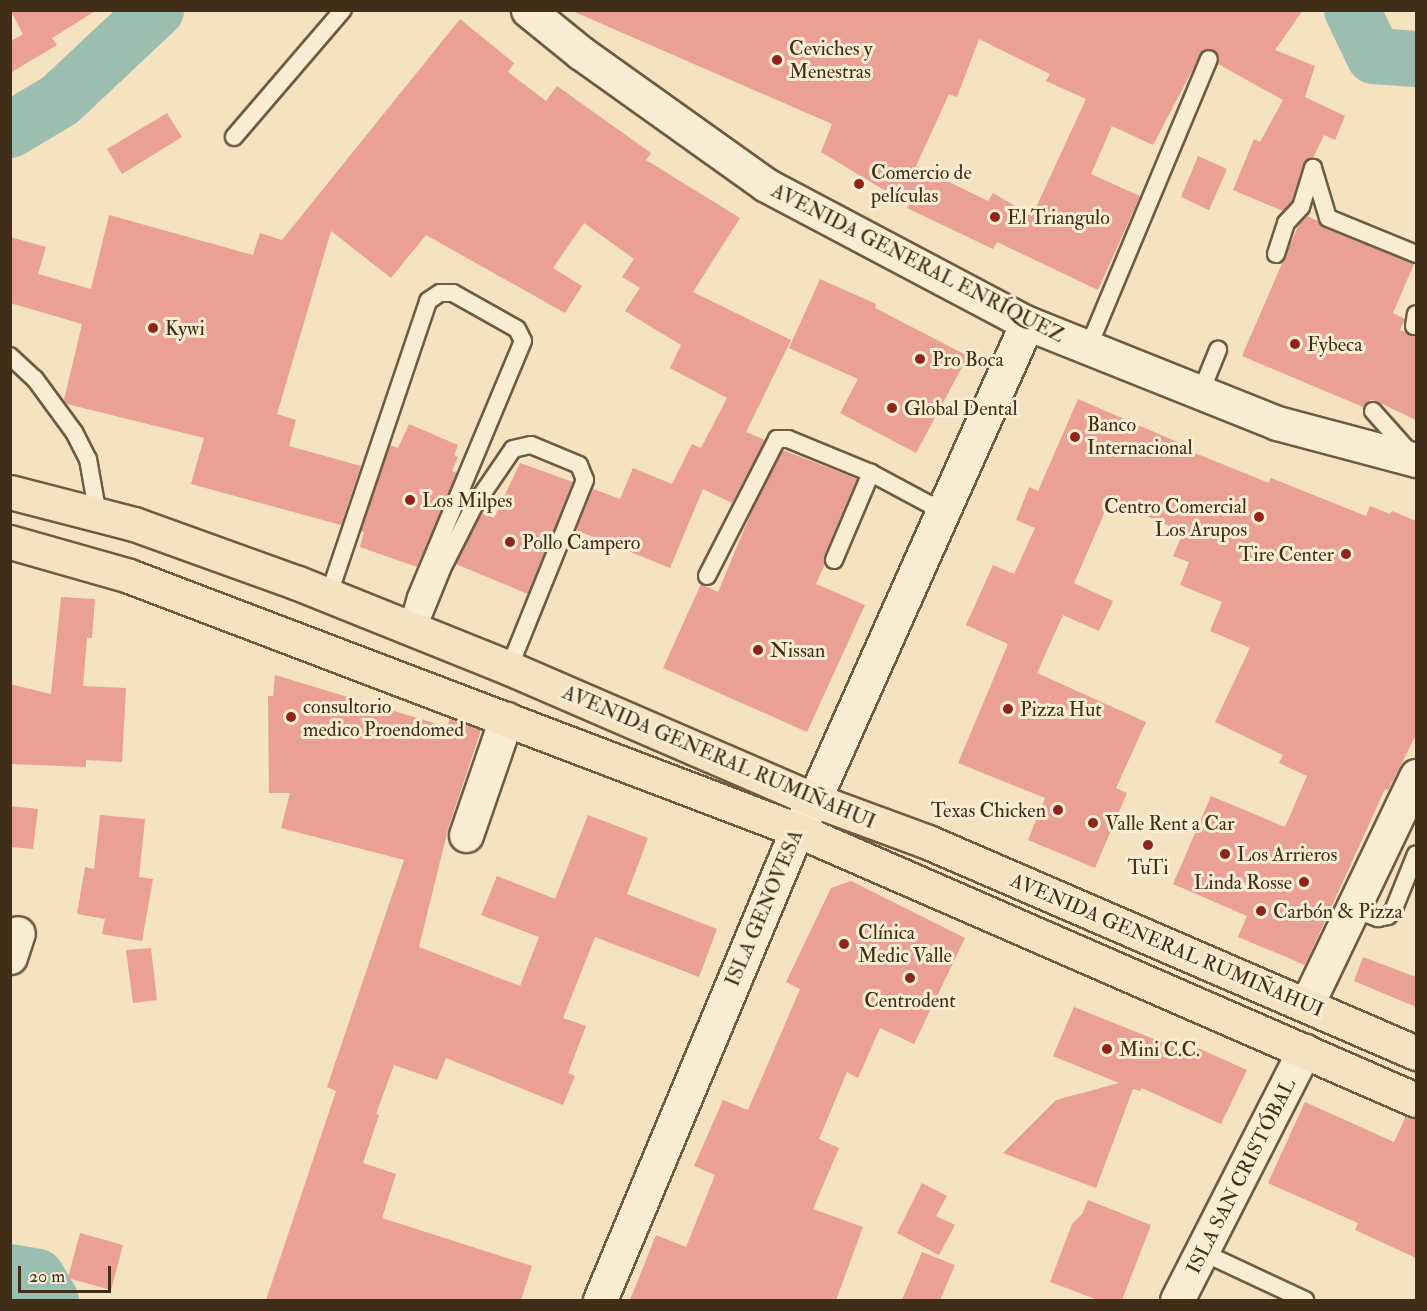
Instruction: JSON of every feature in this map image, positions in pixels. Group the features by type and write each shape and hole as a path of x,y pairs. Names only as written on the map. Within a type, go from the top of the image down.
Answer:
{"highway":[{"name":"AVENIDA GENERAL RUMIÑAHUI","path":"10,492 145,528 412,629 509,668 814,800 928,842 1308,1004 1416,1053"},
{"name":"AVENIDA GENERAL RUMIÑAHUI","path":"10,542 129,576 797,830 1416,1100"}],"street":[{"name":"AVENIDA GENERAL ENRÍQUEZ","path":"528,10 581,53 766,185 1027,323 1277,423 1416,459"},
{"name":"ISLA GENOVESA","path":"600,1300 797,830 814,800 1027,323"},
{"path":"466,835 506,719"},
{"path":"1308,1004 1416,776"},
{"name":"ISLA SAN CRISTÓBAL","path":"1177,1300 1304,1051"}],"lane":[{"path":"234,137 343,10"},
{"path":"1088,348 1209,59"},
{"path":"1276,254 1286,223 1301,207 1312,168 1328,218 1416,254"},
{"path":"328,597 428,301 440,292 453,293 517,329 523,340 416,597 412,629"},
{"path":"1200,394 1218,350"},
{"path":"10,356 35,379 74,432 88,459 98,515"},
{"path":"1373,411 1416,459"},
{"path":"707,576 777,439 788,439 871,473 942,511"},
{"path":"412,629 474,506 513,449 531,445 579,465 585,480 509,668"},
{"path":"834,560 871,473"},
{"path":"1353,909 1378,918 1388,916 1393,911 1416,854"},
{"path":"1202,1252 1305,1300"}],"building":[{"path":"10,10 97,10 52,38 57,45 10,73 10,42 23,34"},
{"path":"570,10 1303,10 1275,50 1315,66 1305,97 1345,116 1335,140 1324,135 1313,158 1305,161 1292,202 1283,211 1233,190 1254,139 1260,142 1283,100 1218,64 1219,57 1214,50 1203,50 1153,145 1112,126 1091,174 1140,196 1098,290 997,242 993,249 907,208 909,205 821,152 832,124","holes":["979,39 1050,74 1046,81 1086,99 1032,216 993,193 988,201 916,166 949,94 957,97"]},
{"path":"460,19 514,63 508,72 546,101 557,86 651,153 646,160 740,218 693,292 791,340 746,432 765,440 732,503 703,489 670,568 576,530 593,489 620,499 633,468 672,484 692,444 701,448 727,398 670,368 681,345 625,311 640,288 622,277 634,259 584,223 553,268 582,286 565,313 426,235 391,278 331,231 277,414 296,420 289,446 361,466 341,525 191,484 204,438 67,404 64,400 82,324 10,303 10,237 46,247 38,274 91,289 109,215 253,255 260,233 282,240"},
{"path":"167,113 182,137 122,174 107,149"},
{"path":"1198,156 1227,169 1209,210 1181,197"},
{"path":"1307,216 1318,221 1324,228 1414,264 1393,313 1405,319 1400,330 1416,337 1416,420 1376,401 1370,400 1363,407 1242,356 1299,224"},
{"path":"820,279 876,304 875,308 968,356 916,453 840,413 858,379 789,348"},
{"path":"1078,399 1191,448 1190,451 1269,483 1271,478 1366,516 1370,506 1390,514 1392,511 1416,521 1416,735 1388,790 1385,789 1305,965 1238,937 1247,916 1173,884 1211,796 1285,827 1307,776 1279,763 1283,755 1215,722 1250,648 1210,631 1222,602 1180,585 1189,562 1173,556 1181,538 1170,534 1172,527 1110,500 1074,583 1113,601 1099,631 1063,615 1037,673 1146,722 1116,788 1127,793 1095,868 1028,840 1045,798 958,763 1008,644 966,625 993,565 1014,574 1035,528 1016,520 1029,487 1038,491"},
{"name":"Los Milpes","path":"409,424 458,445 454,455 458,457 452,471 457,473 417,567 360,547 364,532 361,531 390,445 398,448"},
{"path":"783,450 857,479 824,556 825,564 816,584 865,605 807,732 663,668 701,584 718,592 751,513"},
{"name":"Pollo Campero","path":"520,463 573,482 528,594 456,564 482,513 494,518"},
{"path":"61,597 95,599 92,638 87,638 83,686 126,688 122,762 86,760 86,767 10,764 10,684 51,694"},
{"path":"275,675 447,727 450,718 481,730 448,829 419,947 520,986 539,937 481,915 497,876 555,899 588,815 648,838 627,894 717,929 699,977 595,937 563,1018 586,1026 568,1073 575,1076 563,1105 446,1058 437,1080 394,1065 376,1114 379,1115 363,1163 396,1174 382,1218 532,1266 521,1300 266,1300 336,1091 327,1087 404,860 281,828 290,793 269,793 268,696 273,696"},
{"path":"10,806 38,809 33,849 10,847"},
{"path":"100,815 145,819 139,877 153,879 142,941 102,934 105,919 77,914 85,867 94,869"},
{"path":"851,881 965,938 914,1044 880,1028 858,1078 847,1072 819,1139 839,1148 813,1209 863,1227 836,1300 630,1300 656,1235 686,1247 715,1175 694,1166 723,1100 748,1110 800,989 786,982 831,888"},
{"path":"151,948 157,1000 133,1003 126,950"},
{"path":"1363,957 1416,977 1416,1007 1354,981"},
{"path":"1074,1007 1194,1055 1198,1048 1247,1070 1221,1124 1142,1088 1140,1091 1133,1089 1096,1188 1003,1153 1056,1100 1119,1083 1053,1056"},
{"path":"1305,1102 1394,1142 1406,1116 1416,1118 1416,1258 1355,1230 1358,1223 1268,1183"},
{"path":"922,1183 947,1196 936,1216 955,1225 939,1255 897,1233"},
{"path":"1088,1200 1151,1225 1122,1300 1098,1300 1050,1282 1072,1224 1082,1214"},
{"path":"80,1233 123,1245 111,1290 68,1278"},
{"path":"922,1252 955,1265 940,1300 902,1300"}],"waterway":[{"path":"10,130 60,100 156,10"},
{"path":"1352,10 1374,56 1416,59"},
{"path":"10,1272 37,1277 51,1300"}],"place":[{"name":"Ceviches y Menestras","path":"777,60"},
{"name":"Comercio de películas","path":"859,184"},
{"name":"El Triangulo","path":"995,217"},
{"name":"Kywi","path":"153,328"},
{"name":"Fybeca","path":"1295,344"},
{"name":"Pro Boca","path":"920,359"},
{"name":"Global Dental","path":"892,408"},
{"name":"Banco Internacional","path":"1075,437"},
{"name":"Los Milpes","path":"410,500"},
{"name":"Centro Comercial Los Arupos","path":"1259,517"},
{"name":"Pollo Campero","path":"510,542"},
{"name":"Tire Center","path":"1346,554"},
{"name":"Nissan","path":"758,650"},
{"name":"Pizza Hut","path":"1008,709"},
{"name":"consultorio medico Proendomed","path":"291,717"},
{"name":"Texas Chicken","path":"1058,810"},
{"name":"Valle Rent a Car","path":"1093,823"},
{"name":"TuTi","path":"1148,845"},
{"name":"Los Arrieros","path":"1225,854"},
{"name":"Linda Rosse","path":"1304,882"},
{"name":"Carbón & Pizza","path":"1261,911"},
{"name":"Clínica Medic Valle","path":"844,944"},
{"name":"Centrodent","path":"910,978"},
{"name":"Mini C.C.","path":"1107,1049"}]}
